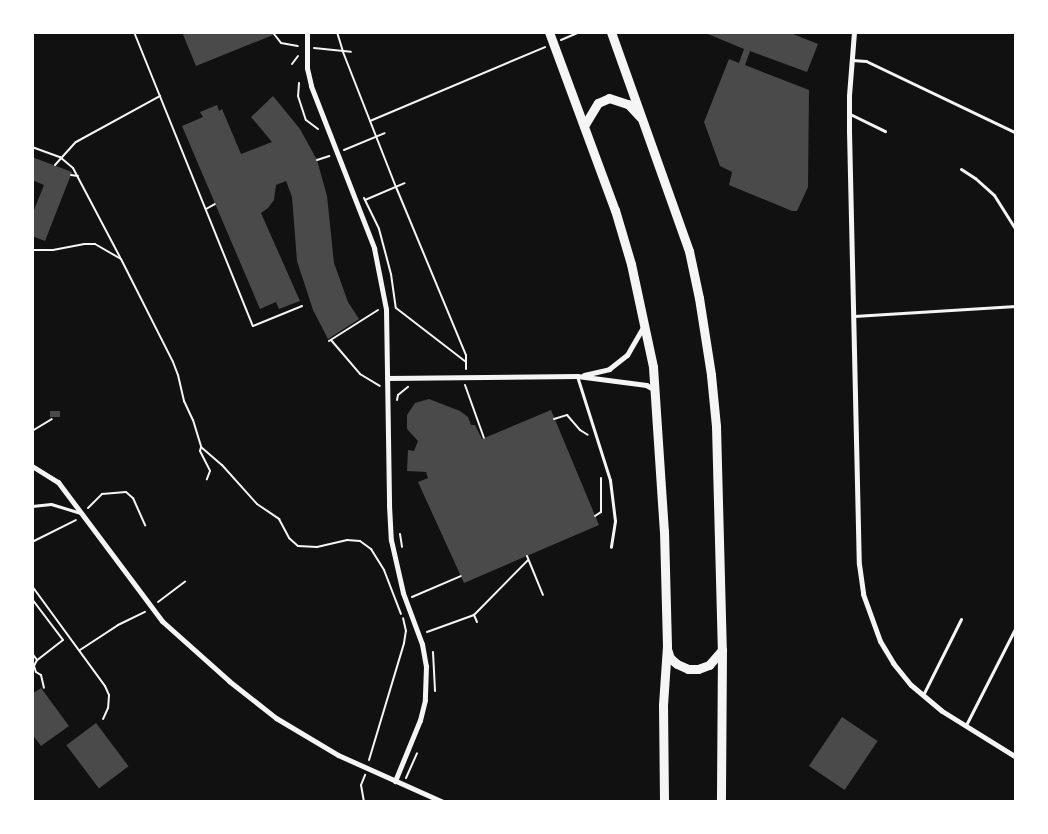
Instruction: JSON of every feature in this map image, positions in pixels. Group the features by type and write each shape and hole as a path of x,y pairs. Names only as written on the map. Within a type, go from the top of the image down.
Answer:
{"street":[{"path":"307,32 307,68 311,86 369,233 379,266 386,309 388,505 392,540 405,600 422,644 427,679 425,700 420,720 395,781"},
{"path":"549,32 615,210 631,264 656,390 664,531 666,646 663,705 664,802"},
{"path":"611,32 689,251 699,298 716,426 722,650 721,802"},
{"path":"854,32 849,114 859,564 863,594 873,626 887,655 911,685 942,712 1016,757"},
{"path":"584,126 598,103 609,98 628,104 643,122"},
{"path":"576,376 609,369 626,355 644,326"},
{"path":"387,378 576,376 646,385 656,390"},
{"path":"32,466 58,482 81,516 162,620 203,659 276,718 338,755 443,802"},
{"path":"666,646 670,658 688,669 709,665 722,650"}],"lane":[{"path":"851,60 866,61 1016,133"},
{"path":"849,114 885,131"},
{"path":"961,169 994,195 1016,230"},
{"path":"854,316 1016,306"},
{"path":"576,376 607,468 614,501 615,521 611,547"},
{"path":"32,506 51,504 81,516"},
{"path":"923,695 961,619"},
{"path":"966,726 1016,627"}],"path":[{"path":"134,32 253,326 302,306"},
{"path":"338,32 343,52 370,122 466,355 466,369"},
{"path":"274,34 281,43 298,46"},
{"path":"292,64 298,58 298,39"},
{"path":"370,122 546,46"},
{"path":"314,48 351,52"},
{"path":"299,83 298,96 306,120 318,128 322,137"},
{"path":"55,165 60,157 76,142 160,96"},
{"path":"344,150 385,133"},
{"path":"32,147 60,157 66,161 78,176 178,375 184,401 202,447 222,465 257,504 279,519 289,538 298,546 308,549 346,540 360,541 371,549 384,570 406,631 366,768 362,785 364,802"},
{"path":"317,160 329,156 332,164"},
{"path":"71,175 78,176"},
{"path":"365,200 405,183"},
{"path":"206,209 215,204"},
{"path":"32,250 54,250 84,244 95,244 121,259"},
{"path":"396,308 466,362"},
{"path":"378,319 378,310 330,341 367,379 380,386 380,376"},
{"path":"457,385 466,385 484,438"},
{"path":"395,404 398,395 410,386"},
{"path":"554,419 568,415 580,430 597,439"},
{"path":"32,431 52,419"},
{"path":"202,447 200,451 210,471 207,479"},
{"path":"595,516 601,512 601,475 607,468"},
{"path":"88,508 102,494 126,492 133,498 145,525"},
{"path":"33,540 81,516"},
{"path":"400,533 402,549"},
{"path":"527,556 543,596"},
{"path":"424,625 428,634 474,615 528,560"},
{"path":"405,600 461,576"},
{"path":"158,602 185,582"},
{"path":"32,586 105,686 109,695 108,708 103,719"},
{"path":"411,588 416,604"},
{"path":"32,599 63,640 38,660 34,666 36,672 40,675 44,688"},
{"path":"43,613 49,608"},
{"path":"80,650 118,625 145,612"},
{"path":"474,615 477,622"},
{"path":"32,653 38,660"},
{"path":"408,773 417,753"}],"building":[{"path":"182,32 278,32 278,33 196,66"},
{"path":"703,32 788,32 818,44 807,72 750,51 745,65 809,90 808,187 797,211 792,211 729,185 732,172 720,166 704,122 729,59 739,63 744,49"},
{"path":"273,96 300,129 317,160 327,196 334,263 348,302 359,319 328,339 313,310 297,261 292,197 286,181 276,185 274,200 261,213 300,301 279,309 276,302 260,309 182,126 203,117 200,112 217,105 219,111 222,109 241,154 272,142 251,117"},
{"path":"32,157 72,172 45,241 32,236 32,215 44,185 32,180"},
{"path":"429,399 460,411 468,417 471,425 475,425 482,439 551,410 599,525 464,583 418,482 428,478 426,472 407,471 408,450 414,451 418,441 407,429 407,415 415,403"},
{"path":"50,411 60,411 60,417 50,417"},
{"path":"41,688 69,726 41,746 32,734 32,694"},
{"path":"842,717 878,741 845,790 809,766"},
{"path":"96,723 128,766 99,788 66,745"}]}
